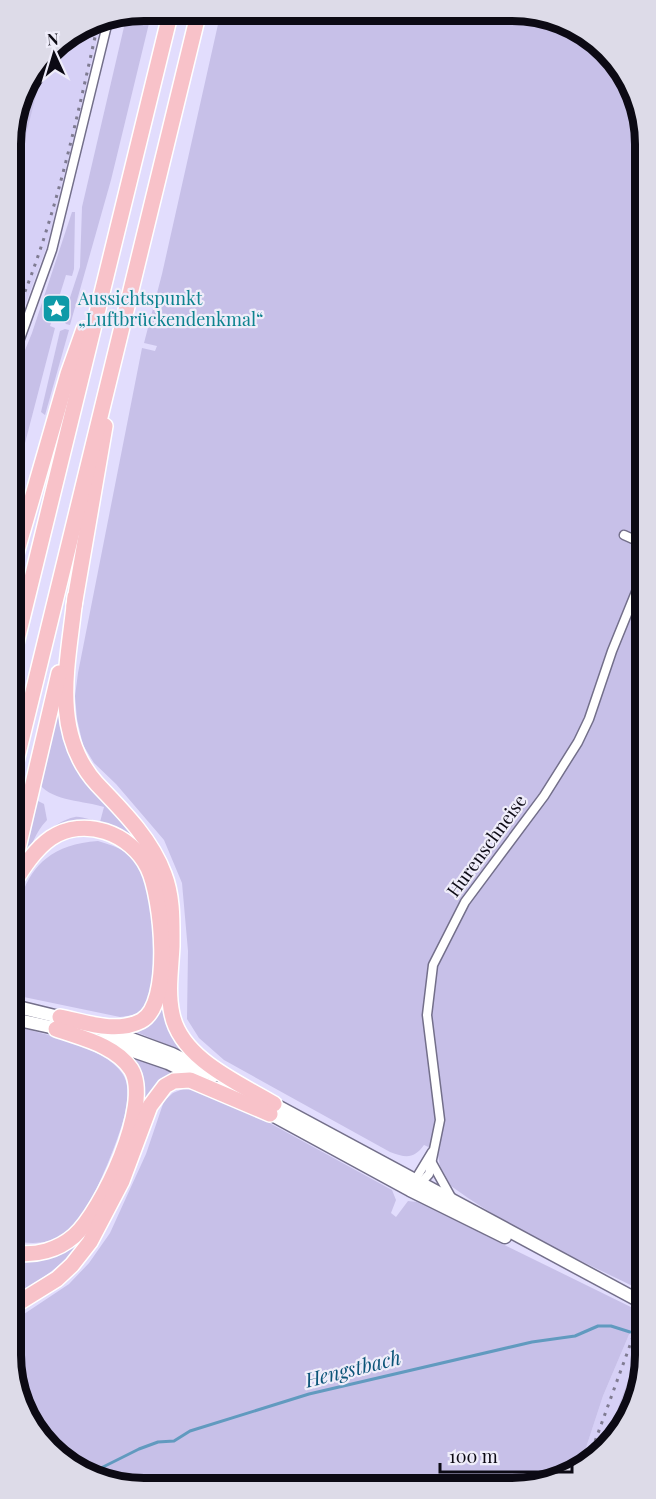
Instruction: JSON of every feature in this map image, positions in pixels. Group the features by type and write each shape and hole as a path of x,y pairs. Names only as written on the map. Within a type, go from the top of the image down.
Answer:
{"highway":[{"path":"21,623 169,21"},
{"path":"21,740 116,342 196,21"},
{"path":"21,537 68,374 105,279"},
{"path":"21,834 75,597 100,461 116,342"},
{"path":"75,597 65,687 68,725 85,768 146,840 165,877 171,908 170,998 175,1024 190,1049 272,1109"},
{"path":"21,874 45,842 67,830 82,828 108,832 127,842 144,862 153,881 160,919 161,951 158,990 150,1013 142,1021 128,1027 58,1023"},
{"path":"21,1253 37,1253 58,1246 73,1237 87,1222 112,1177 136,1104 135,1079 122,1059 58,1023"},
{"path":"21,1301 57,1279 72,1265 90,1242 122,1181 150,1106 165,1086 174,1081 190,1080 272,1109"}],"main road":[{"path":"21,1009 168,1063 272,1109 452,1199 543,1251 635,1299"},
{"path":"21,1020 58,1023"},
{"path":"416,1183 485,1228 543,1251"}],"street":[{"path":"21,336 52,250 108,26"},
{"path":"624,535 635,540"},
{"name":"Hurenschneise","path":"416,1183 432,1163 438,1132 440,1106 427,1015 433,965 465,902 544,796 578,742 589,719 612,651 635,594"},
{"name":"Hurenschneise","path":"416,1183 434,1149"},
{"path":"432,1163 452,1199"}],"shaded area":[{"path":"150,21 111,180 70,325 66,324 63,319 80,267 82,207 125,22"},
{"path":"219,21 520,21 536,23 567,34 587,46 610,69 619,82 631,112 635,144 635,1287 521,1232 468,1198 451,1186 440,1166 437,1151 424,1145 417,1153 409,1156 390,1152 224,1060 199,1038 187,1019 188,951 182,883 164,840 116,784 94,763 83,745 75,696 142,348 155,351 157,346 144,343 162,274"},
{"path":"100,29 47,246 21,317 21,136 25,112 34,89 51,63 63,51"},
{"path":"40,79 21,154 25,112"},
{"path":"72,212 75,212 74,269 72,276 66,275 50,326 55,328 21,458 21,360"},
{"path":"69,330 45,415 41,412 60,331"},
{"path":"58,701 72,762 82,777 134,830 162,895 118,830 43,840 52,828 71,818 81,817 100,822 104,807 61,797 40,785"},
{"path":"36,800 44,804 47,820 22,860"},
{"path":"98,841 122,850 140,867 145,880 152,920 153,966 151,987 146,1003 138,1013 120,1017 21,996 22,894 32,874 47,858 69,847"},
{"path":"165,995 189,1054 134,1031 147,1026 156,1019"},
{"path":"21,1028 72,1042 101,1055 122,1073 127,1085 124,1119 91,1201 77,1222 59,1237 32,1243 21,1242"},
{"path":"128,1055 180,1074 162,1082 151,1093 137,1127"},
{"path":"183,1089 196,1090 246,1110 392,1190 396,1200 391,1213 396,1217 408,1201 417,1202 635,1309 635,1320 603,1396 584,1454 574,1462 544,1474 512,1478 136,1478 120,1476 89,1465 63,1448 42,1423 30,1402 25,1387 21,1355 21,1316 69,1284 89,1263 110,1233 146,1154 164,1101 173,1093"},
{"path":"79,1240 83,1240 60,1264 21,1291 21,1262 49,1257"},
{"path":"635,1320 635,1362 608,1432 584,1454 603,1396"},
{"path":"635,1362 633,1379 626,1402 609,1431"}],"waterway":[{"name":"Hengstbach","path":"99,1469 158,1442 174,1441 190,1431 309,1394 532,1342 575,1336 598,1326 611,1326 630,1332"}],"railway":[{"path":"21,301 52,213 96,30"},
{"path":"593,1448 635,1332"}],"place":[{"name":"Aussichtspunkt „Luftbrückendenkmal“","path":"57,309"}]}
